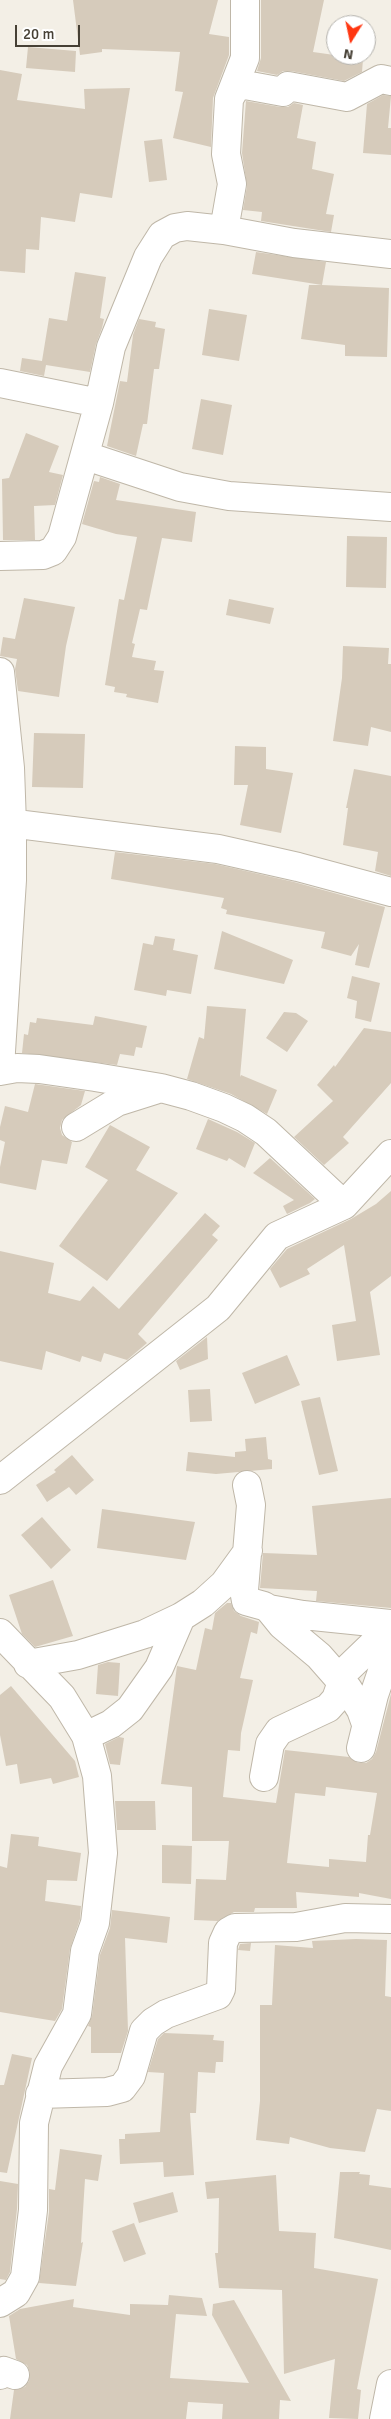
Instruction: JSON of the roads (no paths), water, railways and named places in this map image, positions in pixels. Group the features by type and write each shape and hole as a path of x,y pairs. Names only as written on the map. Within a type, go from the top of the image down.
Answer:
{"street":[{"path":"224,230 232,184 226,154 229,99 245,58 245,0"},
{"path":"229,99 236,87 245,85 283,92 288,86 347,97 381,79 391,81"},
{"path":"0,556 29,557 53,551 62,537 68,523 86,456 111,347 148,257 162,235 175,228 187,226 224,230 294,243 391,254"},
{"path":"0,383 99,403"},
{"path":"86,456 180,487 229,496 391,507"},
{"path":"0,672 10,768 6,823 12,880 0,1067"},
{"path":"6,823 218,849 298,867 391,892"},
{"path":"0,1071 17,1068 39,1069 161,1088 191,1096 245,1118 266,1132 344,1205"},
{"path":"76,1127 117,1102 161,1088"},
{"path":"0,1480 218,1308 277,1236 344,1205 391,1154"},
{"path":"247,1485 251,1505 249,1550 244,1590 246,1601 269,1609 340,1680 356,1700 364,1736 391,1645"},
{"path":"28,1664 78,1655 145,1634 181,1617 203,1603 224,1584 249,1550"},
{"path":"269,1609 391,1625"},
{"path":"86,1736 111,1724 135,1704 159,1668 181,1617"},
{"path":"264,1776 270,1744 279,1731 328,1708 336,1699 340,1680 391,1625"},
{"path":"0,1633 62,1697 86,1736 97,1776 100,1803 102,1879 95,1923 85,1950 77,2014 48,2066 34,2123 33,2210 25,2277 16,2293 0,2303"},
{"path":"40,2094 107,2092 122,2088 130,2076 144,2031 153,2022 166,2014 218,1995 221,1989 223,1943 228,1932 235,1928 296,1927 345,1918 391,1919"},
{"path":"384,2419 391,2384"}]}
